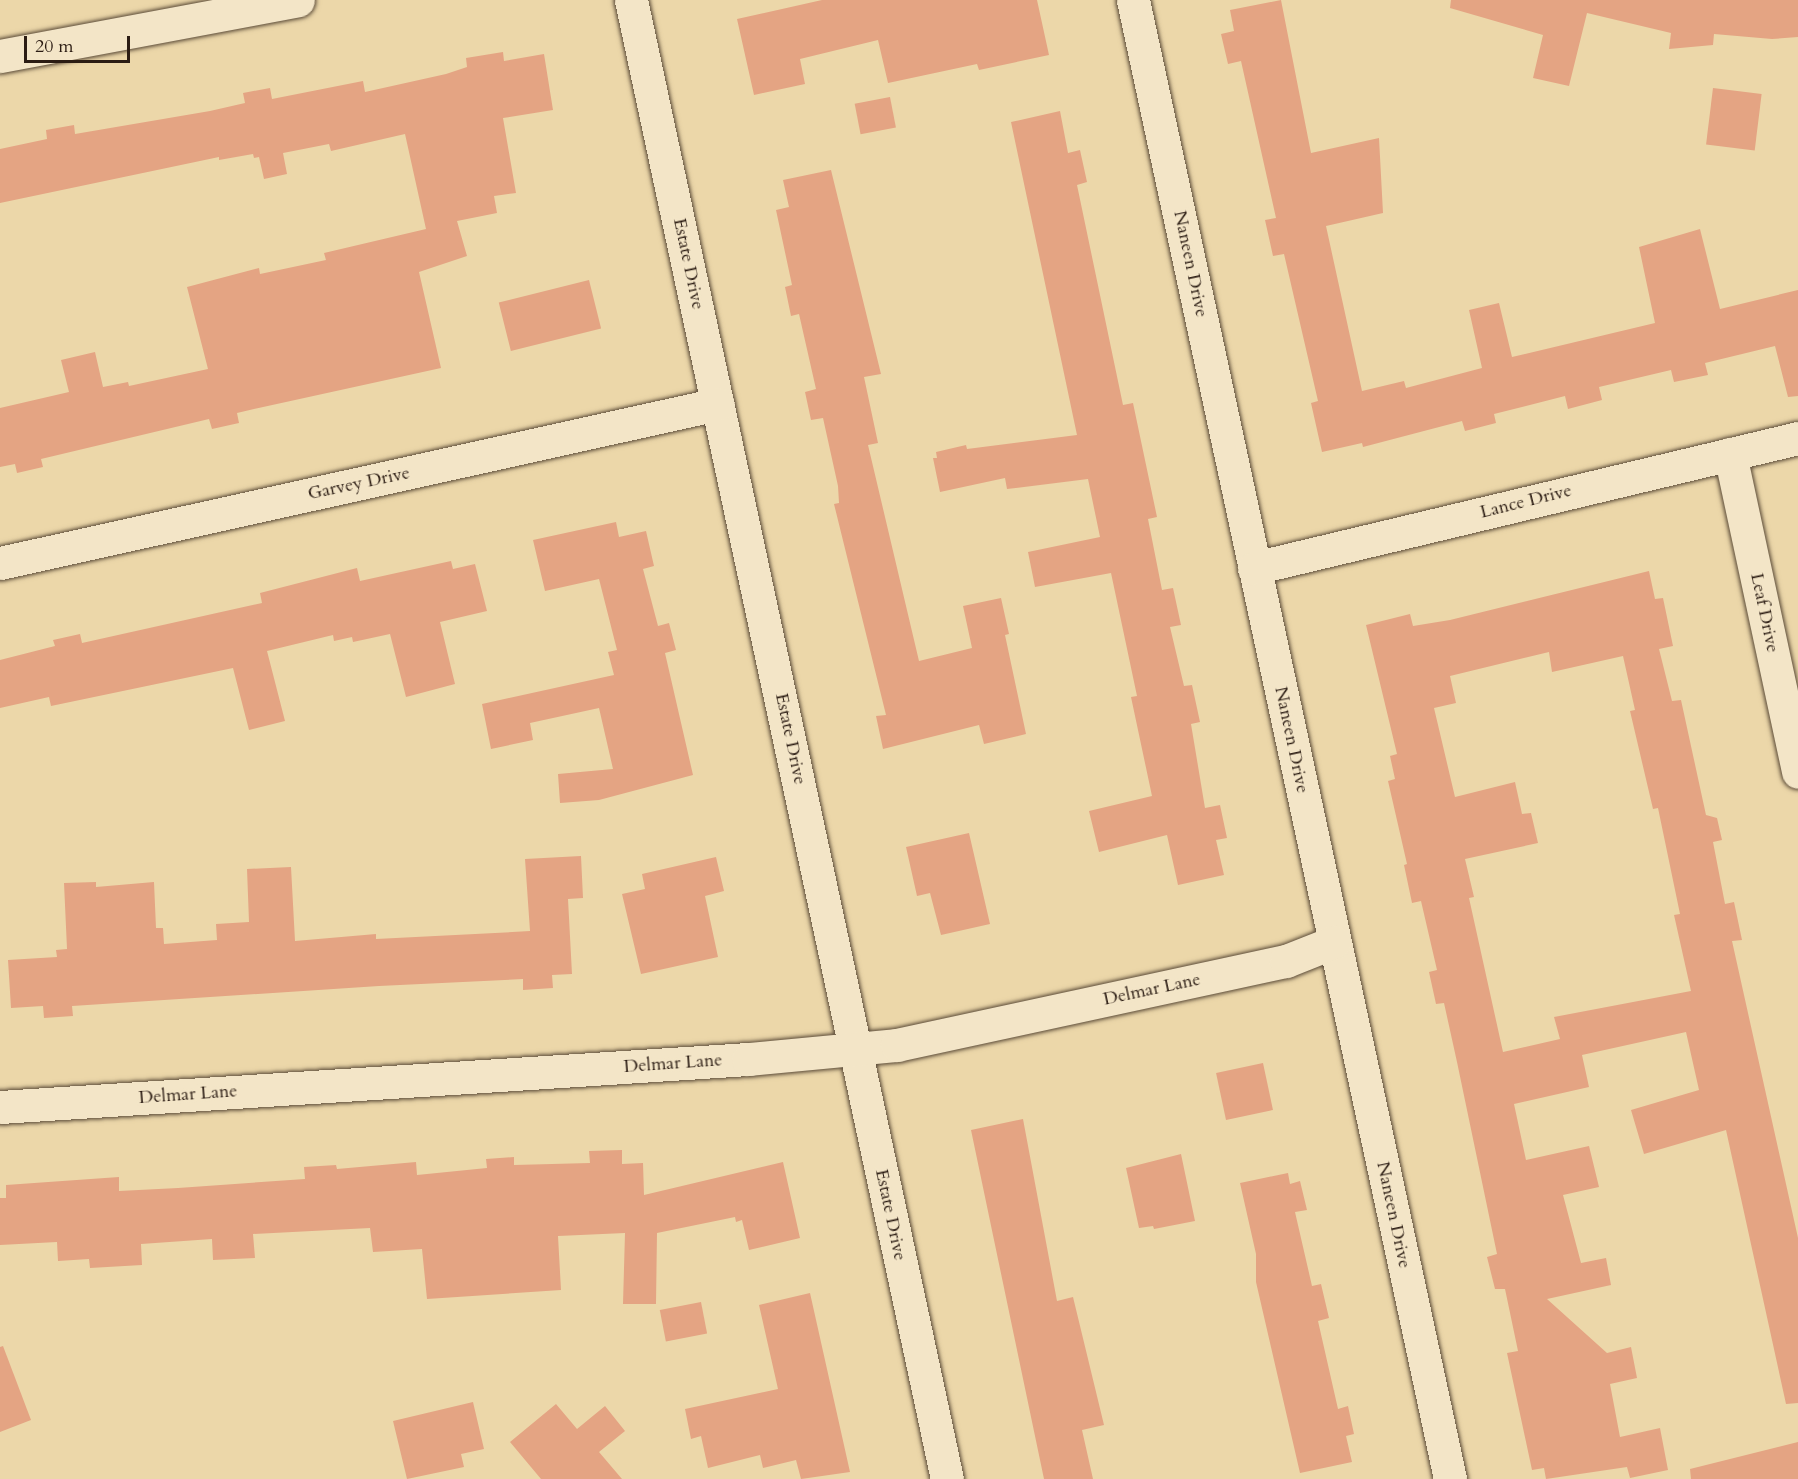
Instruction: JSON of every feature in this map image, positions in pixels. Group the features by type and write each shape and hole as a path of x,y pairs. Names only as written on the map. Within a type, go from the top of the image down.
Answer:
{"street":[{"path":"0,56 183,9 298,0"},
{"name":"Estate Drive","path":"631,0 947,1479"},
{"name":"Naneen Drive","path":"1133,0 1450,1479"},
{"name":"Garvey Drive","path":"0,563 718,404"},
{"name":"Lance Drive","path":"1254,568 1798,438"},
{"name":"Leaf Drive","path":"1730,454 1798,772"},
{"name":"Delmar Lane","path":"0,1107 854,1050 897,1045 1286,961 1334,942"}],"building":[{"path":"822,0 1037,0 1049,55 979,70 977,64 888,83 878,40 800,59 805,84 754,95 737,19"},
{"path":"1281,0 1311,153 1379,138 1383,213 1326,226 1362,391 1404,381 1406,388 1482,368 1469,310 1499,303 1512,357 1655,323 1639,247 1700,229 1720,309 1798,290 1798,396 1788,397 1775,346 1705,363 1708,375 1674,382 1671,370 1599,387 1602,400 1568,409 1565,396 1494,414 1496,423 1465,431 1462,421 1363,447 1362,443 1322,452 1311,403 1318,401 1284,254 1273,256 1265,220 1276,218 1241,61 1228,64 1221,34 1234,31 1230,10"},
{"path":"1451,0 1798,0 1798,37 1772,39 1714,34 1713,45 1669,49 1671,33 1587,13 1569,86 1533,78 1543,35 1450,8"},
{"path":"503,52 504,61 544,54 553,110 503,118 516,193 494,196 497,213 457,221 467,256 419,272 441,368 237,413 239,423 212,429 209,419 41,459 43,467 17,473 15,464 0,467 0,408 69,392 61,360 95,352 103,387 128,382 129,386 208,369 187,287 259,268 260,274 326,260 324,253 426,229 405,134 331,151 329,144 283,153 287,174 264,179 259,157 254,158 253,154 219,160 219,157 0,203 0,149 47,139 46,130 74,125 75,134 210,111 245,103 243,93 270,88 272,99 363,81 365,92 446,74 467,67 466,58"},
{"path":"1713,88 1762,94 1755,151 1706,145"},
{"path":"890,97 896,127 861,134 855,104"},
{"path":"1060,111 1068,153 1080,150 1087,182 1077,185 1123,405 1133,403 1157,517 1148,519 1162,590 1173,588 1181,625 1170,627 1184,686 1192,685 1200,722 1191,724 1205,808 1220,805 1227,838 1216,840 1224,875 1178,885 1167,835 1099,852 1089,811 1152,796 1131,697 1137,696 1111,573 1035,587 1028,552 1100,537 1088,479 1007,489 1005,478 940,492 933,458 937,458 936,452 966,445 967,449 1077,435 1011,122"},
{"path":"831,170 881,374 864,377 878,443 868,445 919,661 972,648 963,606 1001,598 1009,634 1005,635 1026,734 984,744 979,725 883,749 876,716 886,715 834,504 839,503 838,486 823,418 811,420 805,392 816,389 799,314 791,316 785,287 792,285 776,210 789,207 783,180"},
{"path":"589,280 601,329 511,351 499,302"},
{"path":"616,522 619,537 646,531 654,566 643,569 658,626 669,623 676,650 665,653 693,775 599,800 560,803 558,774 613,769 599,708 530,723 533,740 491,749 482,704 614,675 608,652 617,650 599,579 545,591 533,540"},
{"path":"451,561 453,569 475,564 487,611 440,622 455,684 406,697 390,634 353,642 352,637 334,641 333,635 267,651 285,721 249,730 233,668 51,706 49,697 0,708 0,660 55,646 53,640 80,634 82,643 262,603 260,593 357,568 360,581"},
{"path":"1649,571 1655,599 1663,598 1673,646 1659,649 1672,701 1681,700 1706,815 1717,818 1722,840 1713,842 1725,904 1734,902 1742,940 1732,941 1798,1238 1798,1403 1786,1404 1726,1130 1644,1154 1631,1110 1699,1090 1686,1032 1582,1055 1589,1087 1514,1104 1526,1160 1589,1146 1599,1187 1563,1195 1581,1263 1606,1258 1611,1285 1547,1299 1607,1353 1631,1347 1637,1378 1610,1384 1620,1437 1660,1428 1668,1470 1630,1478 1627,1467 1546,1479 1544,1468 1532,1470 1507,1353 1518,1351 1505,1289 1495,1289 1487,1257 1497,1254 1457,1062 1444,1003 1436,1004 1429,972 1437,970 1421,901 1412,903 1404,865 1407,864 1388,781 1395,779 1390,756 1397,754 1366,625 1410,614 1413,626 1450,620","holes":["1549,652 1552,672 1623,656 1635,710 1630,711 1653,809 1658,808 1680,914 1674,915 1691,991 1554,1017 1560,1039 1503,1052 1469,898 1474,897 1465,859 1538,843 1531,813 1522,814 1515,782 1455,797 1434,708 1456,703 1450,676"]},
{"path":"969,833 990,924 941,935 930,893 917,896 906,847"},
{"path":"581,856 583,898 568,899 572,974 552,975 553,988 523,990 523,979 379,986 72,1006 73,1016 44,1018 43,1006 11,1008 8,960 57,957 56,950 67,949 64,883 96,882 96,887 154,882 156,928 163,928 164,944 217,940 216,924 249,922 247,869 291,867 295,941 376,934 376,939 495,933 530,931 525,859"},
{"path":"716,857 724,891 705,896 718,957 641,974 622,894 645,889 642,874"},
{"path":"1263,1063 1273,1110 1226,1120 1216,1073"},
{"path":"1023,1119 1057,1301 1073,1297 1104,1425 1082,1430 1093,1479 1044,1479 971,1130"},
{"path":"622,1150 622,1164 643,1163 644,1195 783,1162 800,1238 749,1250 742,1220 736,1222 735,1217 657,1233 656,1304 623,1304 625,1233 558,1236 561,1290 427,1299 422,1249 373,1252 370,1228 253,1234 255,1258 213,1260 212,1239 141,1244 142,1265 90,1268 89,1259 58,1261 57,1242 0,1245 0,1198 6,1198 6,1185 119,1177 119,1191 178,1188 305,1179 304,1167 336,1165 337,1169 416,1162 417,1175 487,1168 486,1159 514,1157 514,1165 590,1163 589,1151"},
{"path":"1181,1154 1195,1221 1154,1229 1153,1226 1139,1228 1126,1168"},
{"path":"1288,1173 1290,1184 1300,1181 1307,1210 1295,1212 1312,1286 1321,1284 1329,1318 1318,1321 1338,1409 1348,1406 1354,1434 1346,1436 1352,1462 1300,1473 1256,1282 1256,1254 1240,1183"},
{"path":"810,1293 850,1472 801,1479 796,1460 763,1468 760,1455 708,1468 701,1436 691,1439 685,1409 778,1389 759,1305"},
{"path":"701,1302 707,1333 666,1341 660,1310"},
{"path":"3,1346 31,1420 0,1432 0,1347"},
{"path":"473,1402 484,1449 461,1454 464,1467 407,1479 393,1421"},
{"path":"556,1404 577,1429 605,1406 625,1431 599,1452 622,1479 541,1479 510,1442"},
{"path":"1798,1442 1798,1479 1691,1479 1690,1469"}]}
